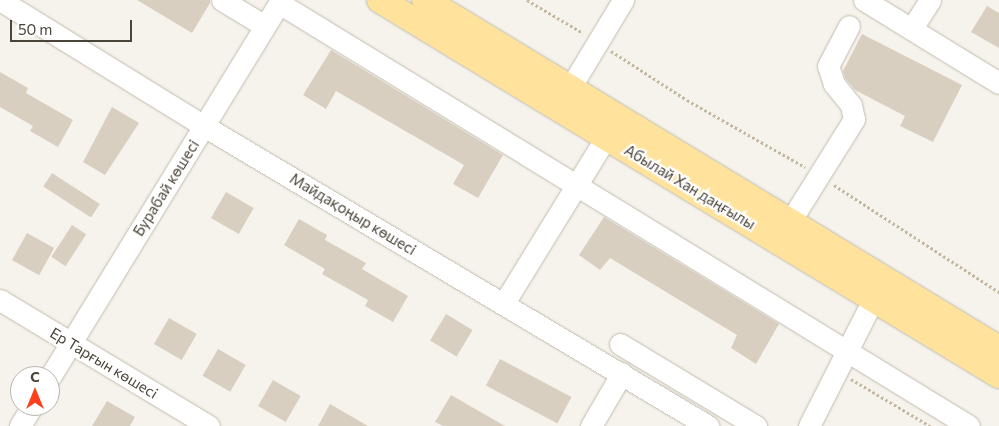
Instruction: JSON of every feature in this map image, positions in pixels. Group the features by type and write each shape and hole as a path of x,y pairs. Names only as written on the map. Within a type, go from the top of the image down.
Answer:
{"main road":[{"name":"Абылай Хан даңғылы","path":"380,0 999,375"},
{"name":"Абылай Хан даңғылы","path":"425,0 791,220 999,349"}],"street":[{"name":"Майдақоңыр көшесі","path":"0,0 204,126 622,373 708,426"},
{"path":"222,0 265,26"},
{"path":"570,88 623,0"},
{"path":"864,0 999,83"},
{"path":"912,28 930,0"},
{"name":"Бурабай көшесі","path":"56,366 280,1"},
{"path":"280,1 575,184 841,361 969,426"},
{"path":"791,220 854,119 851,105 834,84 828,66 849,26"},
{"path":"504,303 606,136"},
{"path":"809,426 874,298"},
{"name":"Ер Тарғын көшесі","path":"0,300 209,426"},
{"path":"620,344 756,426"},
{"path":"591,426 622,373"}],"path":[{"path":"528,0 599,42 686,100 818,175 999,292"},
{"path":"841,361 930,426"}],"building":[{"path":"137,0 210,0 210,3 192,33"},
{"path":"987,6 999,13 999,48 971,32"},
{"path":"862,34 962,85 933,142 900,126 905,116 855,90 845,78 843,71"},
{"path":"331,50 503,155 478,198 453,184 464,165 336,91 326,109 303,95"},
{"path":"0,72 28,88 26,93 73,120 58,147 30,131 33,126 0,107"},
{"path":"112,107 139,123 105,175 83,162"},
{"path":"52,173 100,204 91,217 43,186"},
{"path":"226,192 254,208 239,234 211,218"},
{"path":"604,217 779,324 756,364 731,348 737,335 610,258 600,270 579,255"},
{"path":"299,219 327,235 325,240 366,263 362,269 408,296 393,322 365,306 368,300 322,274 325,269 284,245"},
{"path":"72,225 86,234 66,266 51,257"},
{"path":"27,233 54,248 39,275 12,260"},
{"path":"446,314 473,330 457,357 430,341"},
{"path":"169,318 197,334 182,360 154,344"},
{"path":"218,349 246,365 230,392 202,376"},
{"path":"500,359 572,397 557,424 486,385"},
{"path":"273,380 301,396 286,422 258,406"},
{"path":"451,395 505,426 443,426 435,422"},
{"path":"107,401 135,417 130,426 92,426"},
{"path":"330,404 368,426 318,426"}]}
